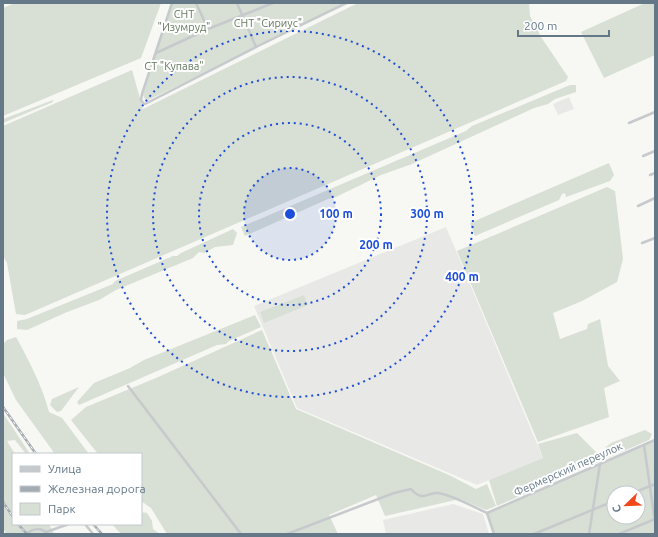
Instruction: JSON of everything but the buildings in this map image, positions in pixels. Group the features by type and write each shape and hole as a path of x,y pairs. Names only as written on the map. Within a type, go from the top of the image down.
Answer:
{"street":[{"path":"172,3 141,100 143,103 147,104 256,47 346,3"},
{"path":"196,3 208,29"},
{"path":"237,3 256,47"},
{"path":"156,54 208,29 273,3"},
{"path":"629,123 655,112"},
{"path":"643,156 655,151"},
{"path":"650,175 655,173"},
{"path":"638,206 655,198"},
{"path":"642,243 655,238"},
{"path":"128,386 241,534"},
{"name":"Фермерский переулок","path":"487,514 655,440"},
{"path":"619,534 655,520 644,444"},
{"path":"589,534 600,464"},
{"path":"646,488 655,484"},
{"path":"287,534 394,493 411,489 415,494 425,496 437,493 449,496 487,514 494,534"},
{"path":"534,534 606,504"},
{"path":"26,534 30,530 36,529 41,529 47,533 67,525"},
{"path":"86,525 93,534"}],"shaded area":[{"path":"569,97 574,109 558,115 553,104"},
{"path":"446,227 543,458 477,485 297,408 254,306"},
{"path":"453,504 483,514 489,534 386,534 383,520"}],"green space":[{"path":"15,3 161,3 141,58 3,116 3,8"},
{"path":"172,3 350,3 146,101 143,95"},
{"path":"358,3 529,3 530,16 541,37 568,77 566,81 25,315 16,314 7,263 3,256 3,126 132,70 143,109"},
{"path":"645,3 655,3 655,55 604,78 581,32"},
{"path":"570,85 576,85 576,92 555,99 548,104 534,108 412,164 381,175 336,197 328,199 245,236 241,227"},
{"path":"53,100 53,102 3,123 3,119"},
{"path":"609,163 614,175 610,181 566,197 565,193 562,194 559,200 475,236 470,223"},
{"path":"607,187 615,191 623,259 617,282 582,301 553,313 560,339 587,329 588,324 600,319 608,366 620,381 604,388 609,417 538,442 457,251"},
{"path":"233,229 237,233 233,245 215,247 204,253 199,252 193,258 116,290 99,300 67,312 27,330 17,329 17,321 27,319 113,284 115,281 173,256 177,256"},
{"path":"304,295 308,305 264,323 260,312"},
{"path":"255,315 261,327 229,341 226,344 217,345 79,405 77,402 94,383 130,368 144,360"},
{"path":"262,330 296,409 449,475 476,489 487,484 496,506 486,510 460,499 385,516 376,495 329,515 338,534 167,534 151,508 142,502 142,453 97,453 71,420 86,407 156,378"},
{"path":"16,337 39,383 49,412 62,418 88,453 54,453 16,400 3,373 3,344 7,340"},
{"path":"79,387 61,411 57,412 50,405 52,399"},
{"path":"3,413 29,453 25,453 15,440 7,441 14,453 12,453 12,525 50,525 54,534 6,534 3,527"},
{"path":"645,430 652,434 649,440 605,459 602,453 611,443"},
{"path":"577,433 597,453 600,461 497,506 489,480 543,458 538,444"},
{"path":"655,440 655,534 493,534 487,514"},
{"path":"142,512 147,513 152,521 153,529 160,534 121,534 113,525 142,525"}],"railway":[{"path":"3,407 35,453"},
{"path":"3,502 12,516"},
{"path":"19,525 27,534"},
{"path":"94,525 102,534"}],"park label":[{"name":"СНТ \"Изумруд\"","path":"184,20"},
{"name":"СНТ \"Сириус\"","path":"268,23"},
{"name":"СТ \"Купава\"","path":"174,66"}]}
